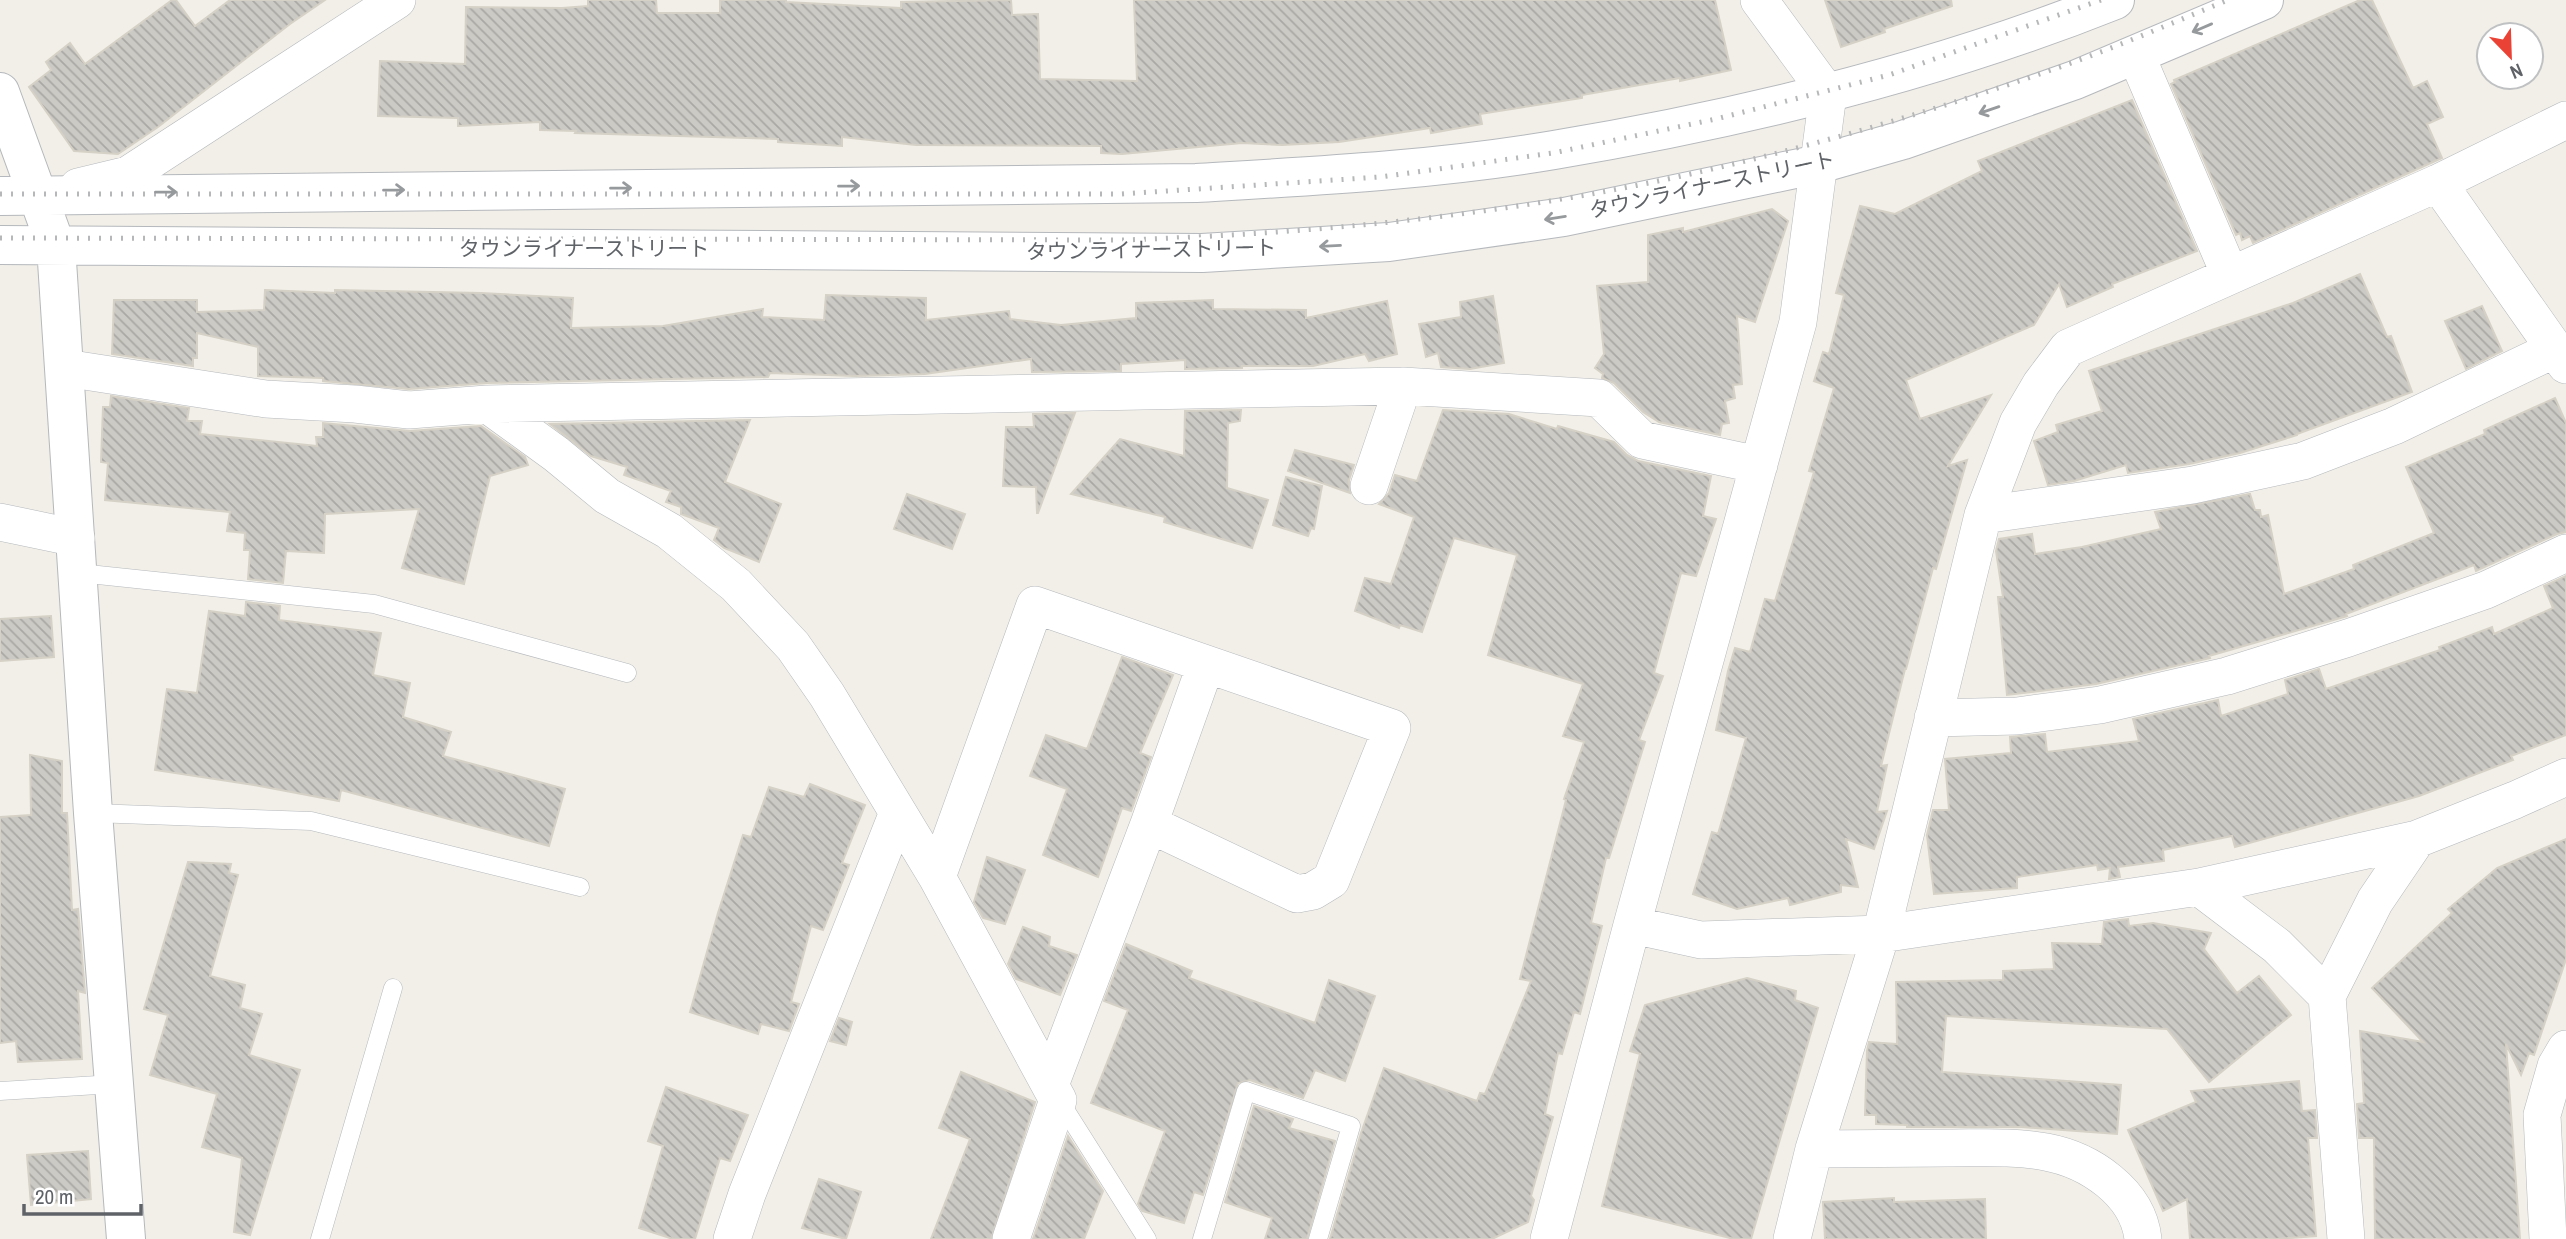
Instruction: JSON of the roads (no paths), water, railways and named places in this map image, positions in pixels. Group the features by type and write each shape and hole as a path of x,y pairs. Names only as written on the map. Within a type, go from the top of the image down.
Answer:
{"street":[{"path":"40,197 128,175 397,0"},
{"path":"1549,1239 1632,925 1798,322 1828,94 1759,0"},
{"path":"0,196 153,192 1196,183 1371,172 1552,151 1714,120 1828,94 2060,22 2115,0"},
{"name":"タウンライナーストリート","path":"0,246 1202,253 1389,242 1564,217 1819,164 1903,140 2075,80 2264,0"},
{"path":"2136,55 2230,275"},
{"path":"0,92 57,246 93,813 114,1084 131,1238"},
{"path":"1792,1239 1814,1149 1881,934 1983,515 2018,423 2041,384 2068,348 2438,183 2566,120"},
{"path":"1983,515 2193,485 2303,461 2561,357 2438,183"},
{"path":"65,368 266,399 409,410 487,404 1403,386 1600,398 1642,440 1759,465"},
{"path":"1369,486 1403,386"},
{"path":"487,404 607,496 669,531 736,585 793,646 827,695 936,877 1054,1092"},
{"path":"0,522 77,556"},
{"path":"1933,718 2017,716 2100,705 2227,677 2474,594 2566,552"},
{"path":"936,877 1035,605 1392,728 1331,880 1313,891 1297,894 1149,824"},
{"path":"1011,1239 1054,1092 1206,664"},
{"path":"1632,925 1701,940 1881,934 2199,887 2417,839 2566,777"},
{"path":"732,1239 747,1194 897,815"},
{"path":"2346,1239 2327,996 2375,901 2417,839"},
{"path":"2199,887 2277,946 2327,996"},
{"path":"2548,1239 2542,1115 2556,1066 2566,1049"},
{"path":"1814,1149 2003,1148 2047,1152 2084,1165 2120,1189 2141,1224 2143,1239"}],"lane":[{"path":"77,556 374,604 627,673"},
{"path":"93,813 311,821 580,887"},
{"path":"320,1239 393,988"},
{"path":"0,1091 114,1084"},
{"path":"1202,1239 1246,1091 1352,1126 1318,1239"},
{"path":"1054,1092 1147,1239"}],"railway":[{"path":"0,194 1121,194 1380,177 1553,153 1716,119 1889,75 2101,0"},
{"path":"0,238 1123,240 1276,232 1428,218 1655,182 1816,143 2032,77 2228,0"}]}
